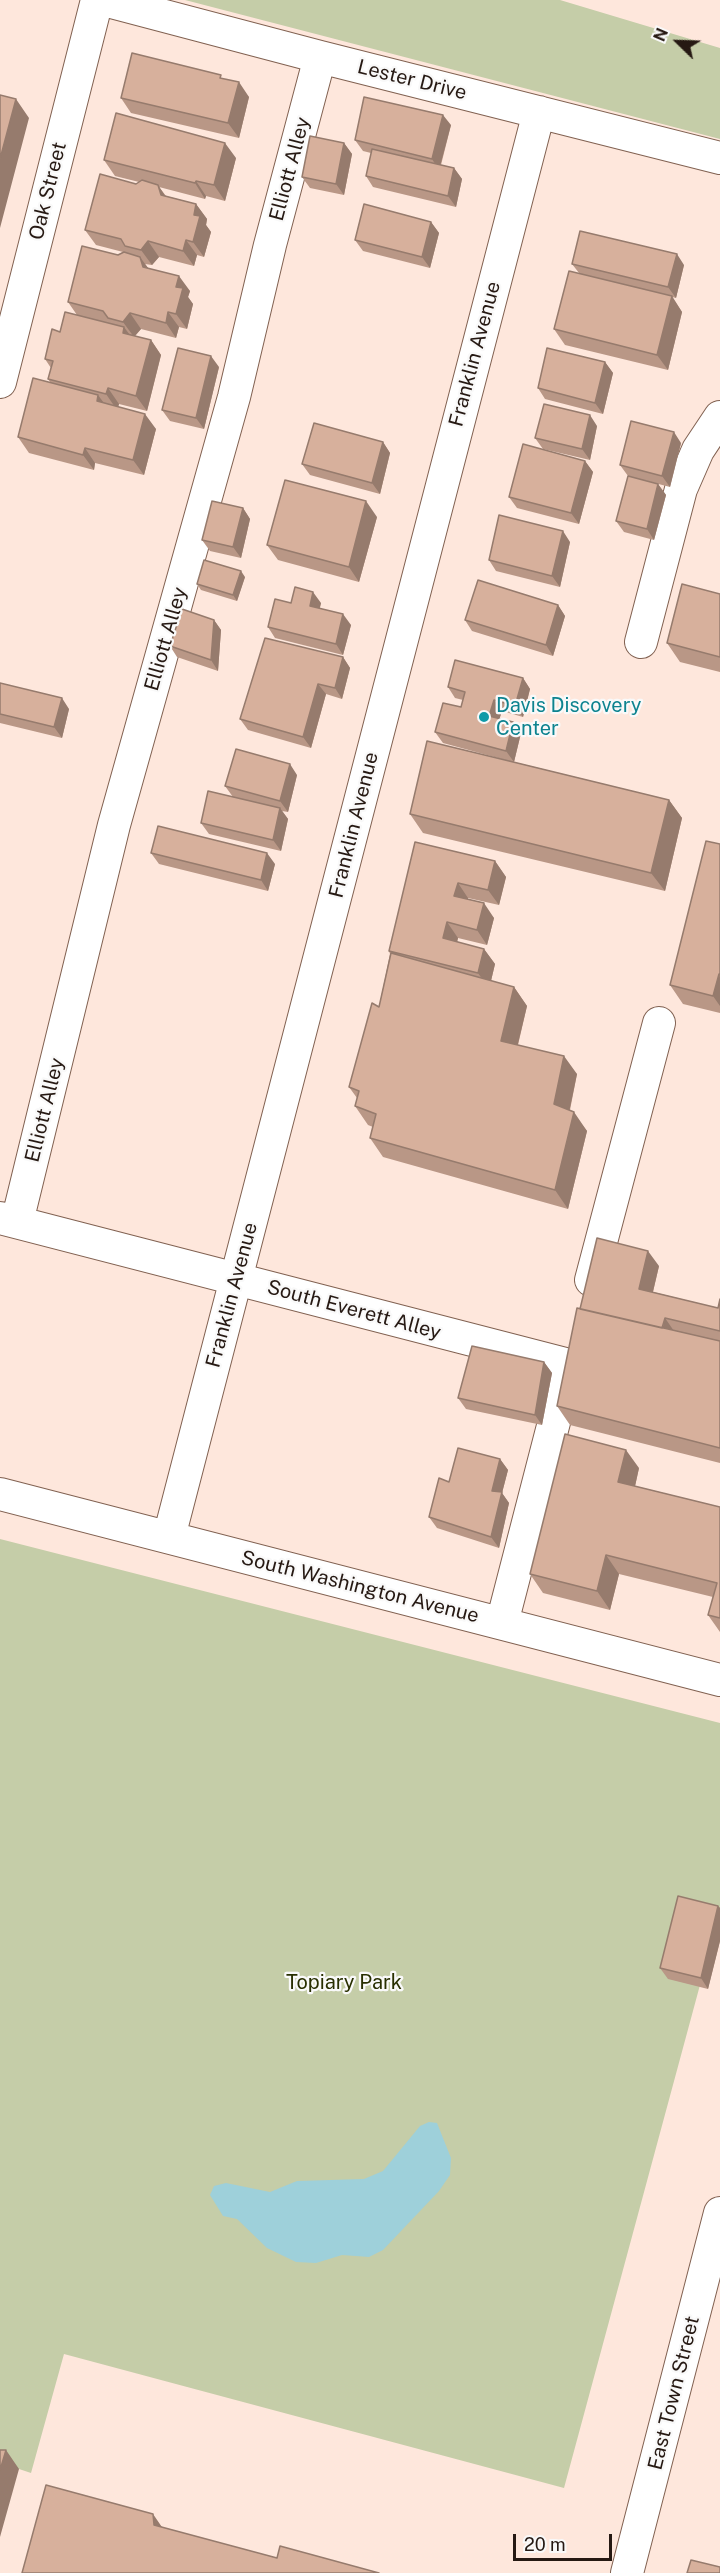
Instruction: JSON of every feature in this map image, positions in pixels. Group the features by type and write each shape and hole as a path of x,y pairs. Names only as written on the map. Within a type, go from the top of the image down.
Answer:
{"street":[{"name":"Oak Street","path":"0,382 96,0"},
{"name":"Lester Drive","path":"104,0 720,158"},
{"name":"Elliott Alley","path":"9,1220 114,825 234,397 270,245 320,57"},
{"name":"Franklin Avenue","path":"169,1537 539,112"},
{"path":"641,642 681,489 698,450 720,417"},
{"path":"584,1309 659,1023"},
{"name":"South Everett Alley","path":"9,1220 236,1279 572,1354 502,1623"},
{"name":"South Washington Avenue","path":"0,1494 720,1680"},
{"name":"East Town Street","path":"627,2573 720,2213"}],"green space":[{"path":"185,0 560,0 720,48 720,139"},
{"name":"Topiary Park","path":"0,1539 720,1723 720,1911 564,2488 64,2354 31,2473 19,2469 0,2469"}],"water":[{"path":"429,2122 437,2123 451,2158 450,2175 439,2191 383,2250 369,2257 342,2255 316,2263 296,2262 267,2248 237,2219 223,2216 210,2195 214,2186 226,2183 270,2192 297,2181 364,2179 383,2171 420,2126"}],"building":[{"path":"132,53 221,75 220,78 239,82 228,123 121,98"},
{"path":"0,95 16,99 0,159"},
{"path":"364,97 443,115 432,159 355,140"},
{"path":"116,113 225,143 214,185 196,181 195,183 104,160"},
{"path":"310,136 344,143 336,184 302,177"},
{"path":"372,149 454,168 448,196 366,176"},
{"path":"100,174 136,184 142,180 158,185 161,195 196,204 194,215 200,216 193,242 186,240 183,251 148,241 141,250 125,246 121,239 85,230"},
{"path":"364,204 431,222 422,257 355,240"},
{"path":"580,231 677,254 668,287 572,264"},
{"path":"82,246 118,255 124,252 140,257 143,267 179,276 176,287 183,288 176,314 168,312 166,323 130,313 123,322 108,318 103,311 68,302"},
{"path":"569,271 672,296 657,355 554,329"},
{"path":"65,312 124,327 123,333 151,340 136,396 108,388 106,394 48,379 53,361 45,359 52,329 60,332"},
{"path":"178,348 211,356 196,418 162,410"},
{"path":"547,348 605,362 595,403 538,388"},
{"path":"33,378 98,395 97,401 145,414 133,460 85,448 83,455 18,437"},
{"path":"544,404 590,415 582,449 535,438"},
{"path":"631,421 674,432 662,476 620,465"},
{"path":"314,423 383,442 372,483 302,464"},
{"path":"523,444 585,461 571,513 509,497"},
{"path":"628,476 658,484 647,529 616,521"},
{"path":"285,480 366,501 349,567 267,545"},
{"path":"212,501 243,508 233,547 202,540"},
{"path":"499,515 563,531 552,576 489,560"},
{"path":"204,560 241,571 233,595 197,584"},
{"path":"478,580 558,605 546,645 465,620"},
{"path":"682,584 720,594 720,657 667,643"},
{"path":"295,587 313,592 310,606 343,614 336,644 268,627 275,599 291,603"},
{"path":"182,609 214,620 211,660 170,646"},
{"path":"265,638 343,657 335,688 318,684 303,737 240,719"},
{"name":"Davis Discovery Center","path":"455,660 523,678 515,706 494,700 489,716 513,722 506,751 435,732 443,703 461,707 465,692 448,687"},
{"path":"0,683 62,698 54,727 0,714"},
{"path":"427,741 669,800 651,873 410,814"},
{"path":"236,749 290,764 280,801 225,786"},
{"path":"208,791 280,808 273,840 201,823"},
{"path":"158,826 267,853 261,880 151,853"},
{"path":"706,841 720,844 720,975 713,996 670,985"},
{"path":"415,842 495,861 488,890 458,883 454,896 484,903 477,930 447,922 443,938 484,949 478,973 389,951"},
{"path":"391,953 514,987 501,1041 564,1056 554,1104 574,1112 555,1190 370,1138 376,1114 355,1106 359,1091 349,1087 372,1003 379,1007"},
{"path":"597,1238 648,1251 639,1289 718,1308 720,1299 720,1331 665,1318 662,1328 580,1309"},
{"path":"577,1308 720,1341 720,1448 557,1406"},
{"path":"472,1346 544,1362 535,1415 458,1398"},
{"path":"565,1434 626,1450 618,1482 720,1507 720,1618 708,1615 717,1583 606,1555 597,1591 530,1574"},
{"path":"458,1448 500,1459 492,1491 502,1492 491,1537 429,1517 439,1478 449,1482"},
{"path":"678,1896 718,1906 701,1978 660,1968"},
{"path":"0,2450 6,2450 0,2470"},
{"path":"46,2485 153,2514 154,2525 277,2558 280,2546 379,2573 22,2573"},
{"path":"691,2560 720,2567 720,2573 687,2573"}],"place":[{"name":"Davis Discovery Center","path":"484,717"}]}
